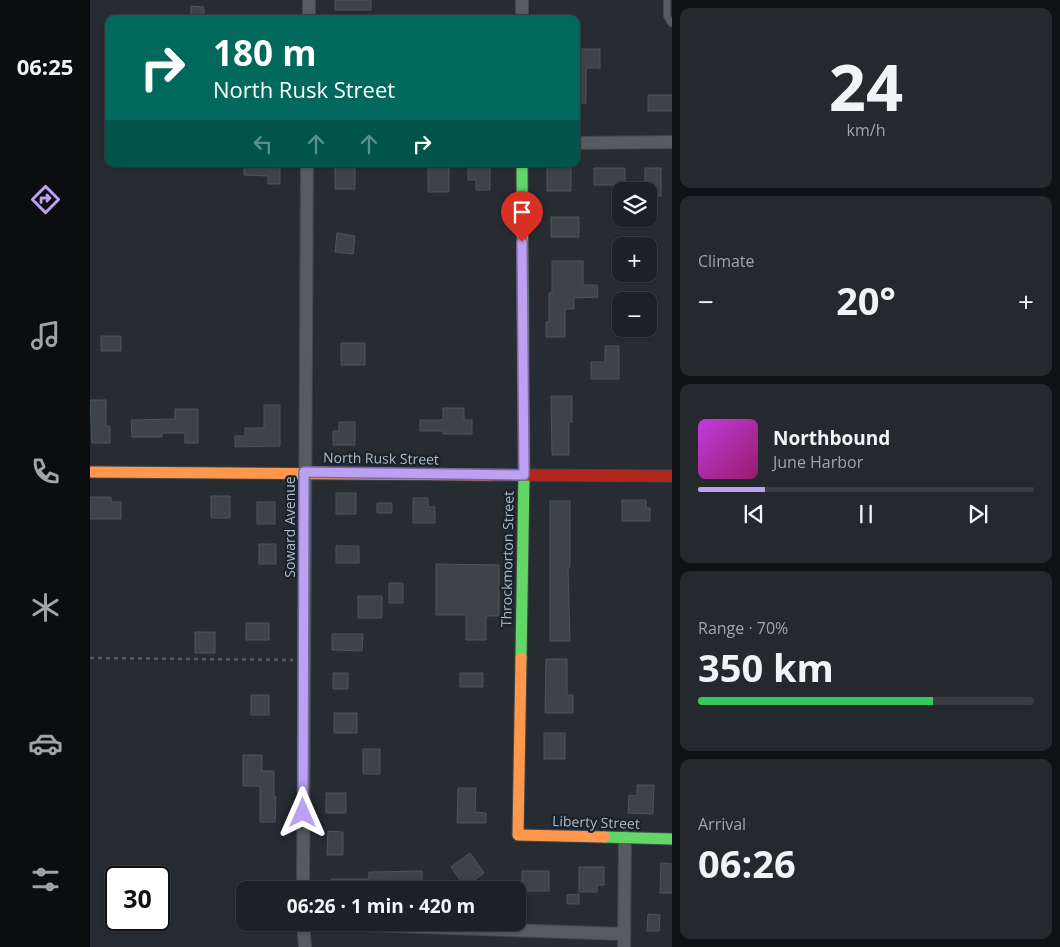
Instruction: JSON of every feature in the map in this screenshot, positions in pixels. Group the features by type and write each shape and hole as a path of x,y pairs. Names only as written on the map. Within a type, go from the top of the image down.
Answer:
{"street":[{"path":"309,0 309,15"},
{"path":"522,0 522,15"},
{"path":"580,143 672,142"},
{"name":"Soward Avenue","path":"303,881 307,167"},
{"name":"Throckmorton Street","path":"518,835 524,475 522,167"},
{"name":"North Rusk Street","path":"90,472 672,476"},
{"name":"Liberty Street","path":"518,835 672,839"},
{"path":"624,947 625,837"},
{"path":"304,931 305,947"},
{"path":"526,931 624,934"}],"lane":[{"path":"667,0 667,16 672,23"}],"path":[{"path":"90,658 304,660"}],"building":[{"path":"335,0 371,0 371,10 335,10"},
{"path":"191,6 204,7 204,15 191,15"},
{"path":"580,49 600,49 600,68 586,68 586,103 580,103"},
{"path":"648,95 672,95 672,111 648,111"},
{"path":"244,167 280,167 280,184 268,184 268,176 244,175"},
{"path":"335,167 355,167 355,189 335,189"},
{"path":"428,167 449,167 449,192 428,192"},
{"path":"468,167 490,167 490,190 476,190 476,180 468,180"},
{"path":"547,167 571,167 571,191 547,191"},
{"path":"594,168 625,168 625,182 612,182 612,185 594,185"},
{"path":"645,168 661,168 661,196 657,196 657,182 645,182"},
{"path":"551,217 579,217 579,237 551,237"},
{"path":"337,233 355,236 353,254 335,252"},
{"path":"552,261 583,261 583,285 597,285 598,297 574,298 574,309 565,309 565,337 546,337 546,322 549,322 549,293 552,293"},
{"path":"101,336 121,336 121,351 101,351"},
{"path":"341,343 365,343 365,365 341,365"},
{"path":"605,346 619,346 619,379 591,379 591,362 605,362"},
{"path":"551,396 572,396 572,422 569,422 569,455 552,455"},
{"path":"90,400 106,400 106,426 110,426 110,443 92,443"},
{"path":"264,405 280,405 280,446 235,447 235,436 245,436 245,428 264,428"},
{"path":"443,408 464,408 464,420 472,420 472,434 443,434 443,431 420,431 420,420 443,420"},
{"path":"175,409 198,409 198,443 185,443 185,433 162,433 162,437 132,437 131,420 175,419"},
{"path":"339,422 355,422 355,445 333,445 333,431 339,431"},
{"path":"336,493 356,493 356,514 336,514"},
{"path":"211,496 230,496 230,518 211,518"},
{"path":"90,497 111,497 111,502 121,502 121,519 90,519"},
{"path":"413,498 428,498 428,507 435,507 435,523 413,523"},
{"path":"622,500 646,500 646,508 650,508 650,521 622,521"},
{"path":"550,501 570,501 570,567 568,567 570,641 550,641"},
{"path":"257,502 275,502 275,524 257,524"},
{"path":"377,503 392,503 392,513 377,513"},
{"path":"259,544 276,544 276,564 259,564"},
{"path":"336,546 359,546 359,563 336,563"},
{"path":"436,564 499,565 499,616 486,616 486,640 466,640 466,615 436,615"},
{"path":"389,583 403,583 403,603 389,603"},
{"path":"358,596 382,596 382,618 358,618"},
{"path":"246,623 269,623 269,640 246,640"},
{"path":"195,632 215,632 215,653 195,653"},
{"path":"332,634 363,634 362,651 332,650"},
{"path":"546,659 567,659 567,695 573,695 573,713 545,713"},
{"path":"333,673 348,673 348,689 333,689"},
{"path":"460,673 483,673 483,687 460,687"},
{"path":"251,695 269,695 269,715 251,715"},
{"path":"334,713 357,713 357,733 334,733"},
{"path":"544,733 565,733 565,759 544,759"},
{"path":"363,749 380,749 380,774 363,774"},
{"path":"243,755 262,755 262,771 274,771 275,822 260,822 260,786 243,786"},
{"path":"637,785 654,785 653,814 628,813 629,795 637,796"},
{"path":"458,788 476,788 475,812 486,813 486,823 457,823"},
{"path":"326,793 346,793 346,813 326,813"},
{"path":"328,831 343,832 343,855 327,855"},
{"path":"470,853 484,873 473,881 461,881 451,867"},
{"path":"661,863 672,864 672,893 660,893"},
{"path":"579,867 604,867 604,885 597,885 597,892 579,892"},
{"path":"422,871 422,881 331,881 331,879 369,879 369,872"},
{"path":"522,871 549,871 549,891 526,891 526,881 522,881"},
{"path":"579,894 579,904 567,904 567,895"},
{"path":"648,914 660,915 659,931 647,931"}],"traffic: fast":[{"path":"521,658 524,475 522,167"},
{"path":"604,837 672,839"}],"traffic: slow":[{"path":"90,472 490,475"},
{"path":"521,658 518,835 604,837"}],"traffic: jam":[{"path":"490,475 672,476"}],"route":[{"path":"303,813 304,472 524,475 522,242"}]}
